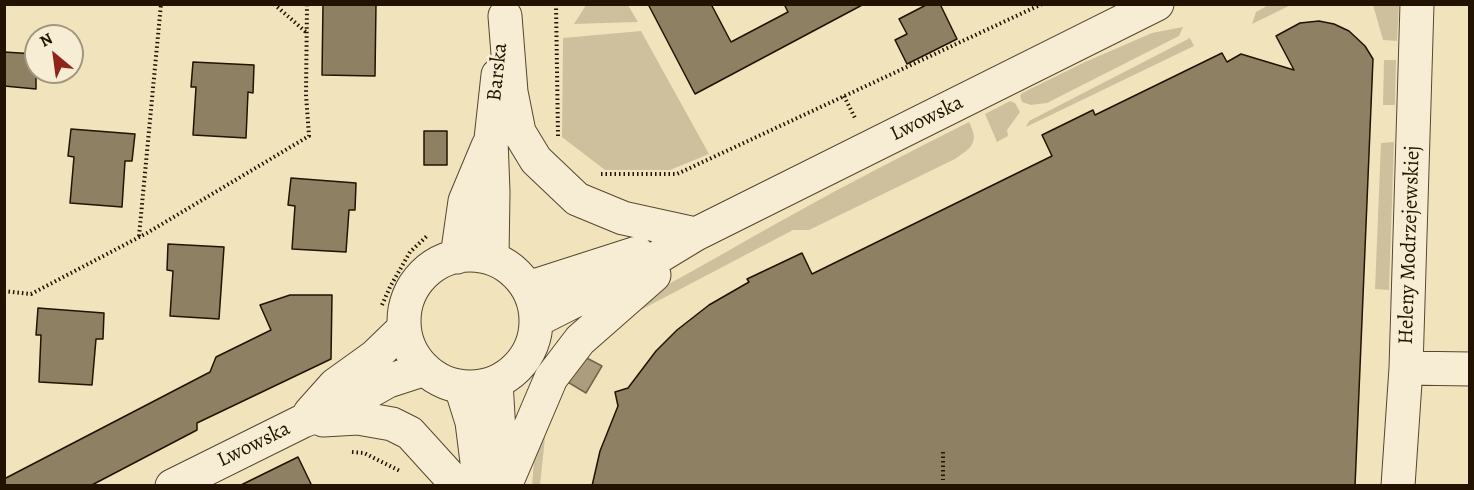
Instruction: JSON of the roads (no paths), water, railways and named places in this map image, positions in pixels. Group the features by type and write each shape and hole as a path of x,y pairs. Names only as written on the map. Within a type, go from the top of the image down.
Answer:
{"street":[{"name":"Lwowska","path":"537,320 640,268 696,234 1157,4"},
{"name":"Heleny Modrzejewskiej","path":"1398,486 1406,368 1418,4"},
{"path":"505,10 511,92 519,132 536,160 577,199 623,218 696,234"},
{"name":"Barska","path":"492,258 491,139 505,10"},
{"name":"Barska","path":"457,256 465,201 491,139"},
{"name":"Lwowska","path":"528,288 696,234"},
{"path":"504,486 551,378 580,340 673,259 696,234"},
{"path":"457,256 492,258 513,270 528,288 536,310 534,342 527,356 517,368 496,382 475,388 461,387 436,378 425,369 409,348 393,317 405,308 412,288 425,272 443,260 457,256"},
{"name":"Lwowska","path":"303,421 335,385 374,357 393,317"},
{"path":"1406,368 1470,369"},
{"name":"Lwowska","path":"172,486 303,421 347,404 388,381 425,369"},
{"path":"496,382 504,486"},
{"path":"461,387 471,422 480,486"},
{"path":"303,421 358,418 392,424 410,433 450,477 455,486"}]}
